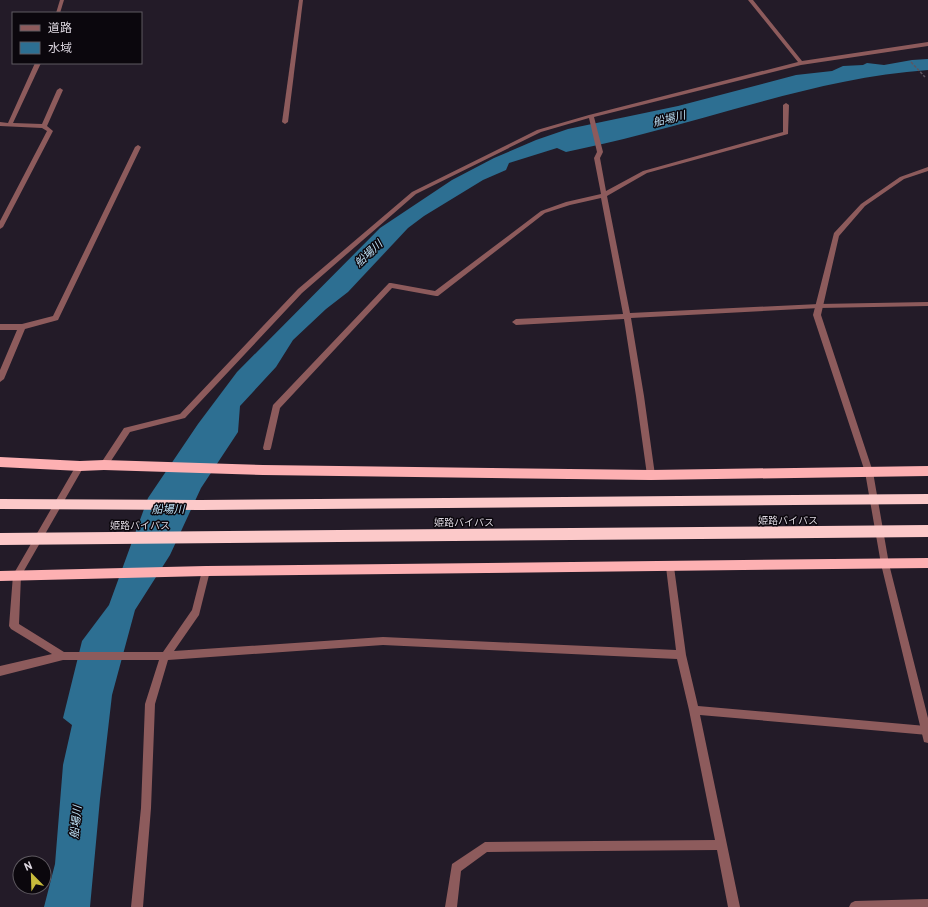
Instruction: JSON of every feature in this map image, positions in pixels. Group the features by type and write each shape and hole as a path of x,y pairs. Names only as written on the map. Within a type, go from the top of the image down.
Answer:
{"highway":[{"path":"0,462 80,466 104,465 263,470 651,475 928,471"},
{"name":"姫路バイパス","path":"0,504 201,505 928,498"},
{"name":"姫路バイパス","path":"0,540 928,531"},
{"path":"0,576 206,571 928,563"}],"street":[{"path":"58,12 62,0"},
{"path":"284,122 301,0"},
{"path":"750,0 801,63"},
{"path":"104,465 127,430 182,416 300,291 414,193 539,131 591,116 801,63 928,44"},
{"path":"10,124 38,64"},
{"path":"44,126 60,90"},
{"path":"267,448 276,407 391,286 436,294 543,212 568,203 604,195 645,172 786,133 786,104"},
{"path":"591,116 600,152 597,158 627,317 646,430 651,475"},
{"path":"0,124 44,126 50,131 0,226"},
{"path":"0,327 22,327 56,318 138,147"},
{"path":"694,710 927,735 885,564 869,472 817,315 836,235 863,205 902,178 928,169"},
{"path":"516,322 819,306 928,304"},
{"path":"0,379 22,327"},
{"path":"63,656 14,626 17,575 80,466"},
{"path":"670,567 682,655 734,907"},
{"path":"137,907 146,808 150,704 165,656 196,612 206,571"},
{"path":"0,672 63,656 165,656 384,641 682,655"},
{"path":"451,907 456,868 485,847 722,845"},
{"path":"856,907 928,905"}],"path":[{"path":"922,74 925,77"}],"water":[{"name":"船場川","path":"928,59 928,70 891,74 820,87 624,139 566,152 557,148 509,163 506,170 483,180 424,216 408,228 348,292 326,309 293,340 276,367 240,406 238,432 201,488 170,555 135,610 112,695 100,799 90,907 44,907 47,895 52,895 52,876 55,864 63,765 72,725 63,718 82,641 109,605 148,498 198,424 237,372 380,228 452,180 494,158 536,140 568,129 678,106 796,75 832,71 843,66 863,65 867,63 884,65"}]}
